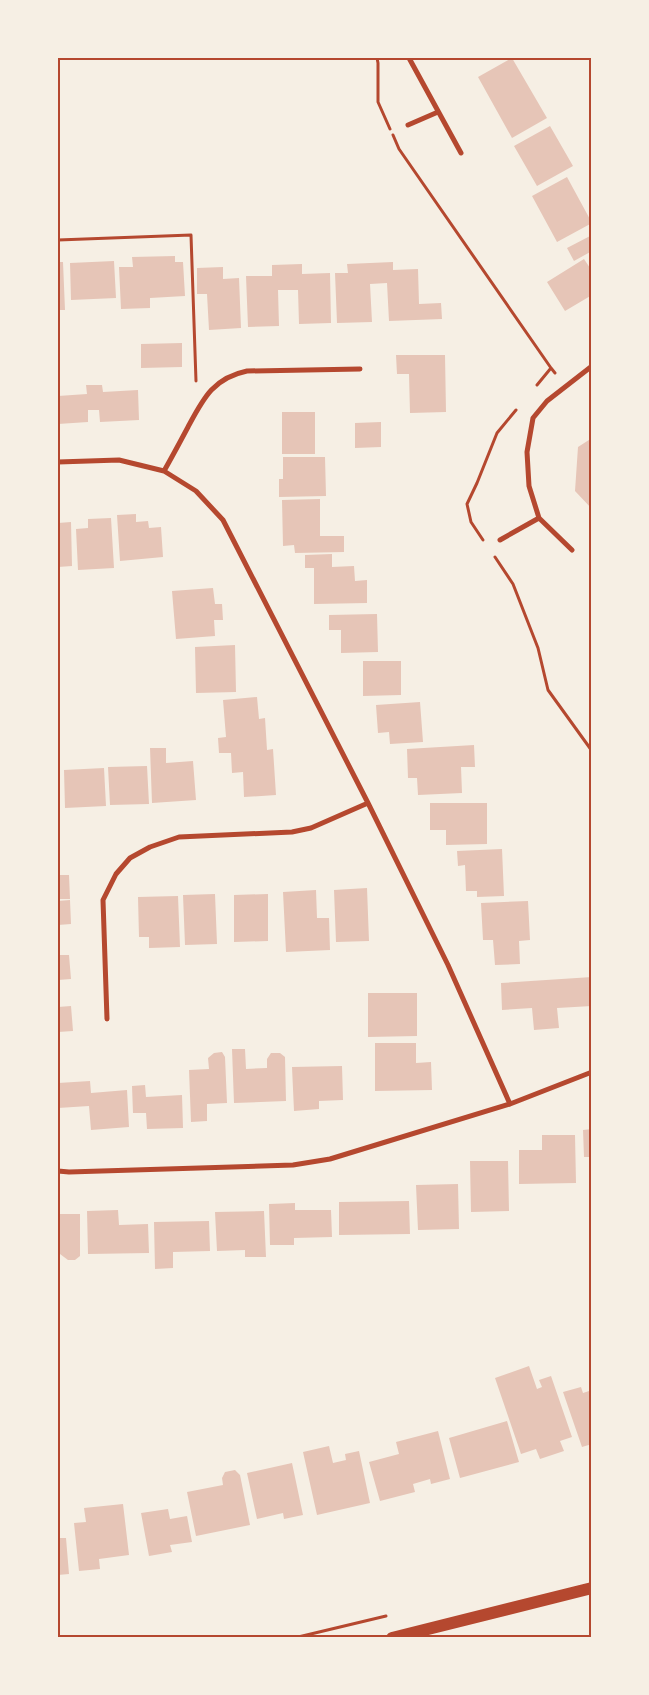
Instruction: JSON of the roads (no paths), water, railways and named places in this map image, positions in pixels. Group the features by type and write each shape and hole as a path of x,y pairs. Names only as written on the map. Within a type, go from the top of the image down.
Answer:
{"main road":[{"path":"392,1638 592,1588"}],"street":[{"path":"410,58 461,153"},
{"path":"408,125 438,112"},
{"path":"572,550 539,518 530,486 527,452 533,418 547,401 592,366"},
{"path":"164,472 205,395 217,384 233,374 247,371 360,369"},
{"path":"58,462 119,460 164,472 196,491 223,520 368,803 448,965 510,1104"},
{"path":"500,540 539,518"},
{"path":"107,1019 104,900 116,874 130,858 150,847 179,837 292,832 311,828 368,803"},
{"path":"58,1170 69,1172 284,1165 330,1159 510,1104 592,1072"}]}
